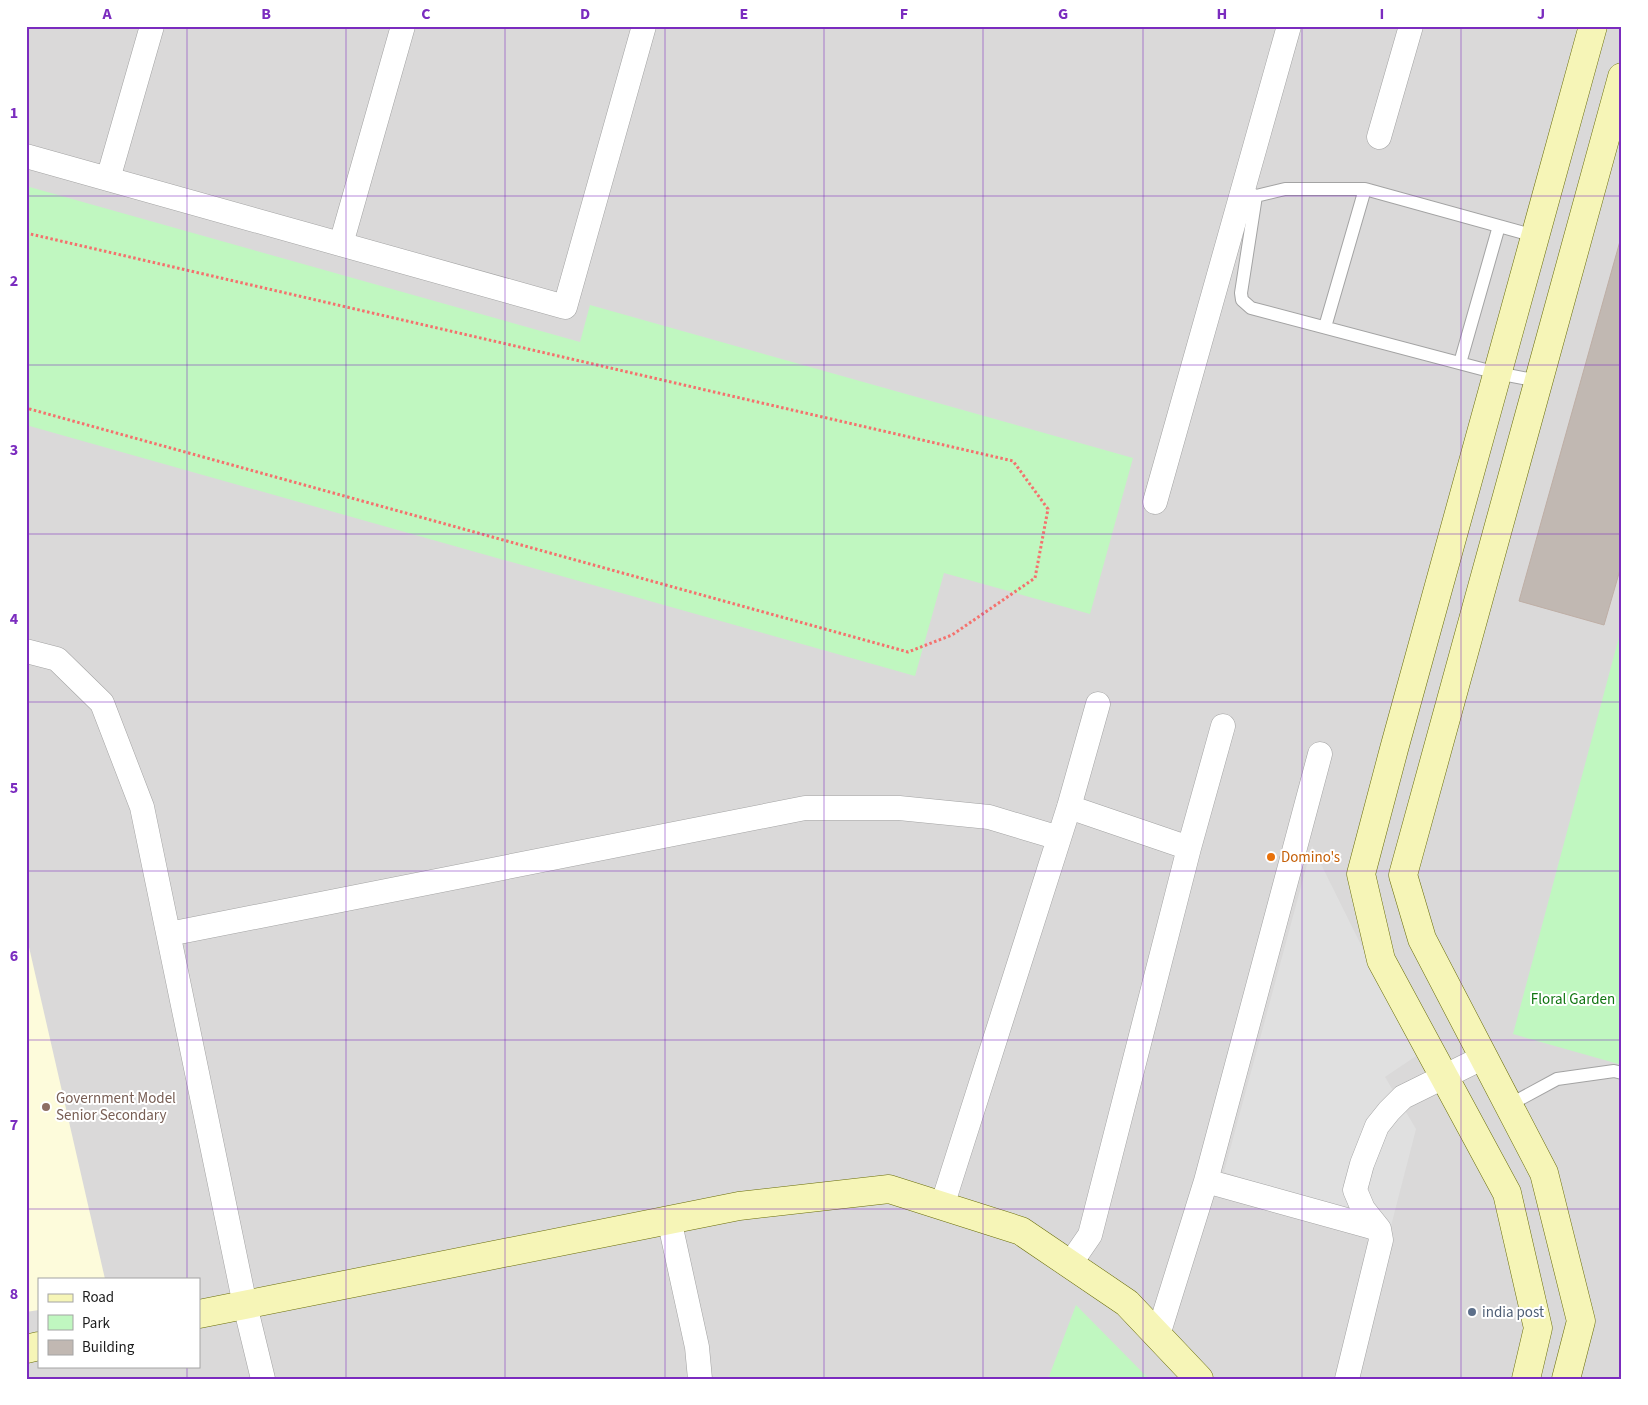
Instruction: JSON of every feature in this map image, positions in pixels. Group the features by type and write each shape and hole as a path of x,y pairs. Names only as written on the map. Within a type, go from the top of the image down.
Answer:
{"street":[{"path":"108,179 152,26"},
{"path":"341,244 403,26"},
{"path":"26,156 565,307 644,26"},
{"path":"1155,502 1250,193 1289,26"},
{"path":"1379,137 1411,26"},
{"path":"1526,1379 1538,1328 1507,1193 1381,960 1361,874 1593,26"},
{"path":"1566,1379 1581,1321 1544,1173 1422,939 1403,875 1622,77"},
{"path":"26,651 57,659 102,703 142,807 245,1305 263,1379"},
{"path":"942,1206 1069,806 1098,704"},
{"path":"1070,1264 1090,1235 1189,848 1223,726"},
{"path":"1158,1336 1206,1181 1320,754"},
{"path":"1069,806 1189,848"},
{"path":"169,934 805,808 899,808 989,817 1058,838"},
{"path":"1348,1379 1381,1240 1379,1229 1363,1209 1355,1190 1362,1164 1378,1126 1389,1110 1403,1098 1484,1058"},
{"path":"1206,1181 1379,1229"},
{"path":"200,1314 739,1206 889,1189 1021,1230 1127,1303 1199,1379"},
{"path":"669,1219 697,1347 700,1379"}],"lane":[{"path":"1325,327 1364,189"},
{"path":"1535,236 1364,189 1285,190 1250,193 1241,292 1242,300 1251,308 1498,373 1539,381"},
{"path":"1460,363 1499,226"},
{"path":"1509,1105 1556,1079 1614,1070 1622,1073"}],"path":[{"path":"26,233 1013,461 1048,510 1035,578 952,634 908,652 26,408"}],"shaded area":[{"path":"26,26 1622,26 1622,1379 26,1379"},
{"path":"1312,846 1416,1056 1385,1077 1416,1129 1391,1226 1224,1172"},
{"name":"Government Model Senior Secondary","path":"26,934 105,1278 38,1278 38,1310 26,1312"}],"green space":[{"path":"26,186 580,342 590,305 1133,458 1090,614 944,573 915,676 26,425"},
{"name":"Floral Garden","path":"1619,637 1622,638 1622,1065 1513,1034"},
{"path":"1076,1305 1149,1379 1048,1379"}],"building":[{"path":"1622,234 1622,563 1604,625 1519,601"}],"place":[{"name":"Domino's","path":"1271,857"},
{"name":"Government Model Senior Secondary","path":"46,1107"},
{"name":"india post","path":"1472,1312"}]}
